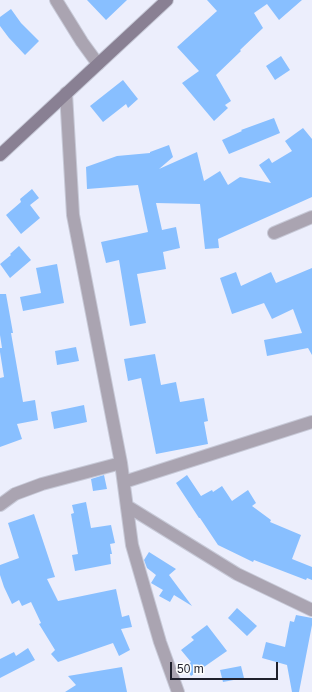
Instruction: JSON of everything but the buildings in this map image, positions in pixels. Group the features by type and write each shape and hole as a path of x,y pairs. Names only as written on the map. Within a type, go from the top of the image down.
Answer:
{"street":[{"path":"56,0 82,42 98,64"},
{"path":"0,155 66,92 167,0"},
{"path":"66,92 73,215 121,463 132,545 160,642 178,692"},
{"path":"274,233 312,217"},
{"path":"124,482 312,422"},
{"path":"0,506 15,494 42,484 121,463"},
{"path":"127,506 237,574 312,610"}]}
